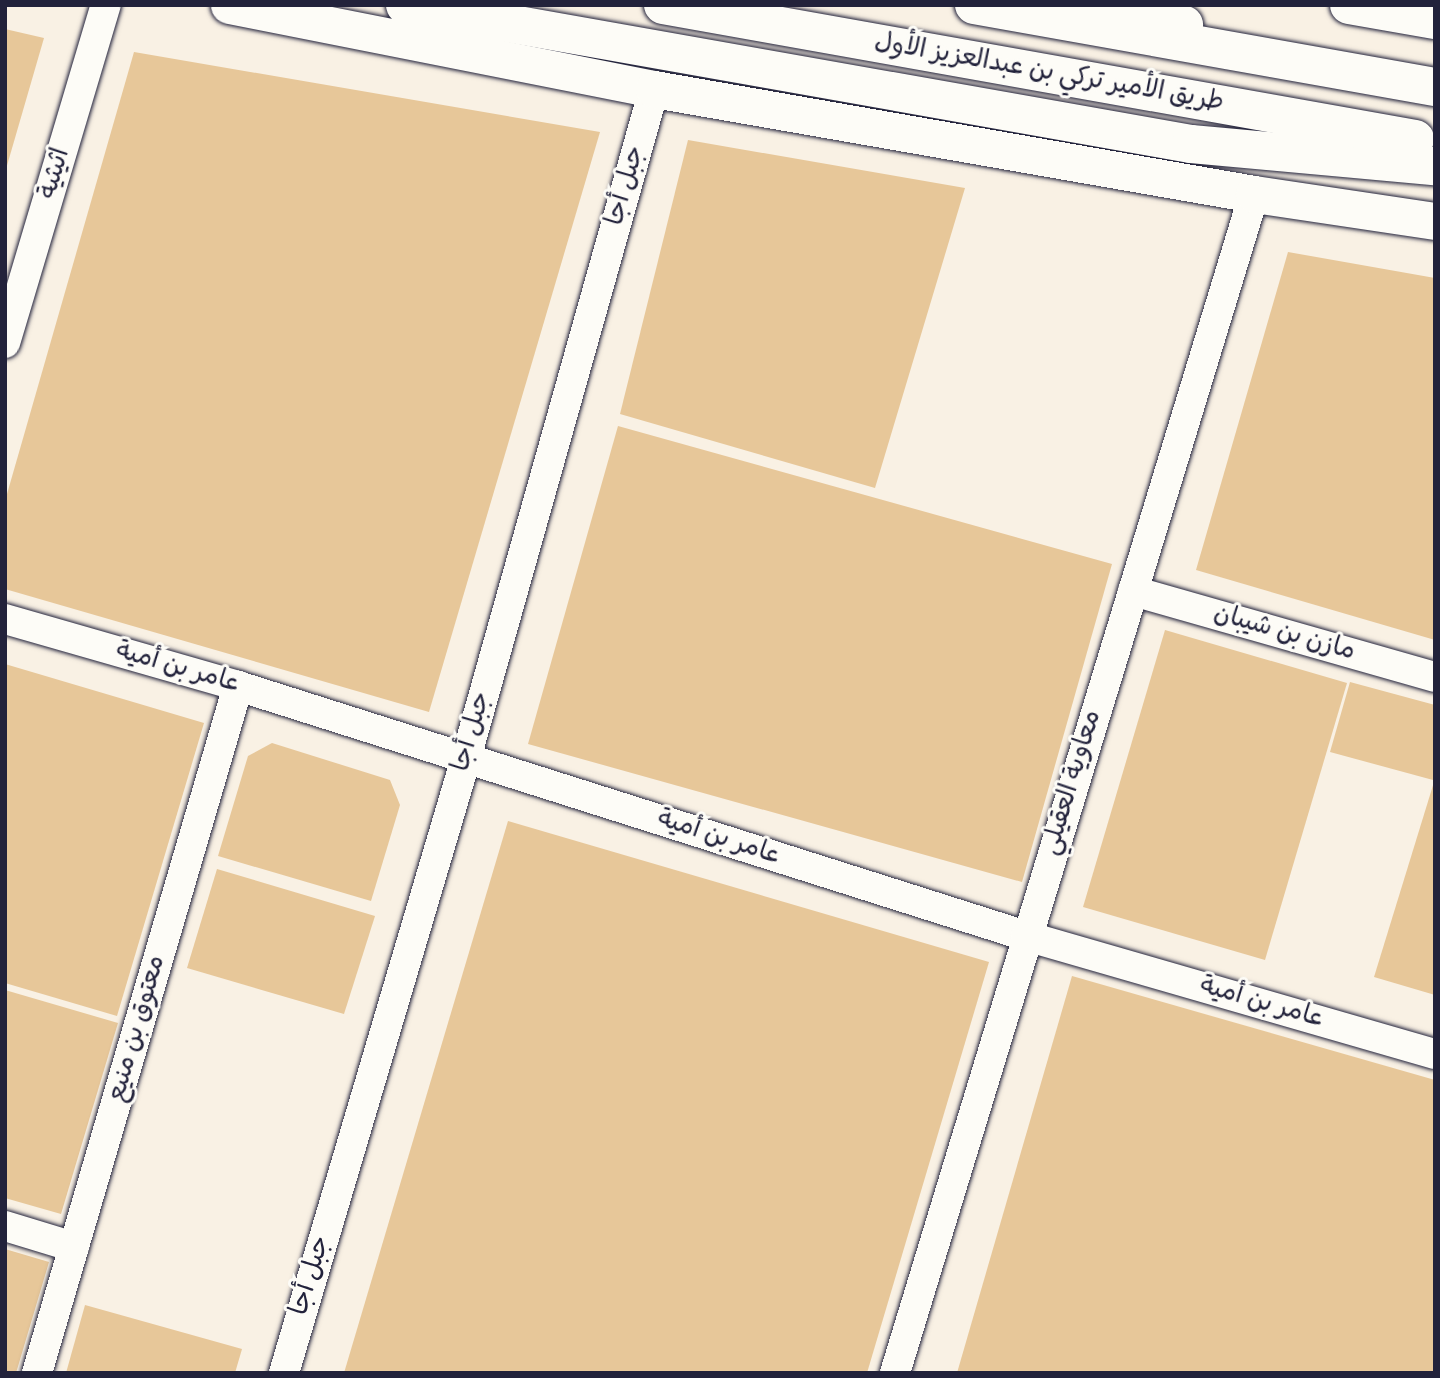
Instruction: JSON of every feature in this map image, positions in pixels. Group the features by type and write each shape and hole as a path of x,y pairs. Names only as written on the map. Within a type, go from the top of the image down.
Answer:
{"main road":[{"path":"405,5 1191,144 1435,166"},
{"name":"طريق الأمير تركي بن عبدالعزيز الأول","path":"663,5 1435,143"},
{"name":"طريق الأمير تركي بن عبدالعزيز الأول","path":"974,5 1435,87"},
{"path":"1349,5 1435,20"}],"street":[{"name":"اثيثية","path":"5,343 106,5"},
{"path":"229,5 654,89 1254,194 1435,221"},
{"path":"1090,5 1435,75"},
{"name":"جبل أجا","path":"284,1373 466,758 654,89"},
{"name":"معاوية العقيلي","path":"895,1373 1254,194"},
{"name":"مازن بن شيبان","path":"1133,591 1435,677"},
{"name":"عامر بن أمية","path":"5,619 238,686 1026,936 1435,1054"},
{"name":"معتوق بن منيع","path":"37,1373 238,686"},
{"path":"5,1226 74,1247"}],"building":[{"path":"5,29 44,38 6,169 5,169"},
{"path":"134,52 600,132 429,712 5,589 5,501"},
{"path":"688,140 965,188 875,488 620,414"},
{"path":"1288,252 1435,278 1435,640 1196,570"},
{"path":"618,426 1112,564 1022,882 528,744"},
{"path":"1165,630 1347,683 1265,960 1083,907"},
{"path":"5,664 204,723 117,1016 5,983"},
{"path":"1350,682 1435,705 1433,780 1330,752"},
{"path":"272,743 390,780 400,805 371,901 218,856 248,756"},
{"path":"1435,782 1435,995 1374,977"},
{"path":"508,821 989,962 867,1373 344,1373"},
{"path":"217,869 375,916 344,1014 187,968"},
{"path":"1072,976 1435,1080 1435,1373 957,1373"},
{"path":"5,990 118,1023 61,1214 5,1198"},
{"path":"5,1249 49,1262 16,1373 5,1373"},
{"path":"85,1305 242,1349 235,1373 66,1373"}]}
